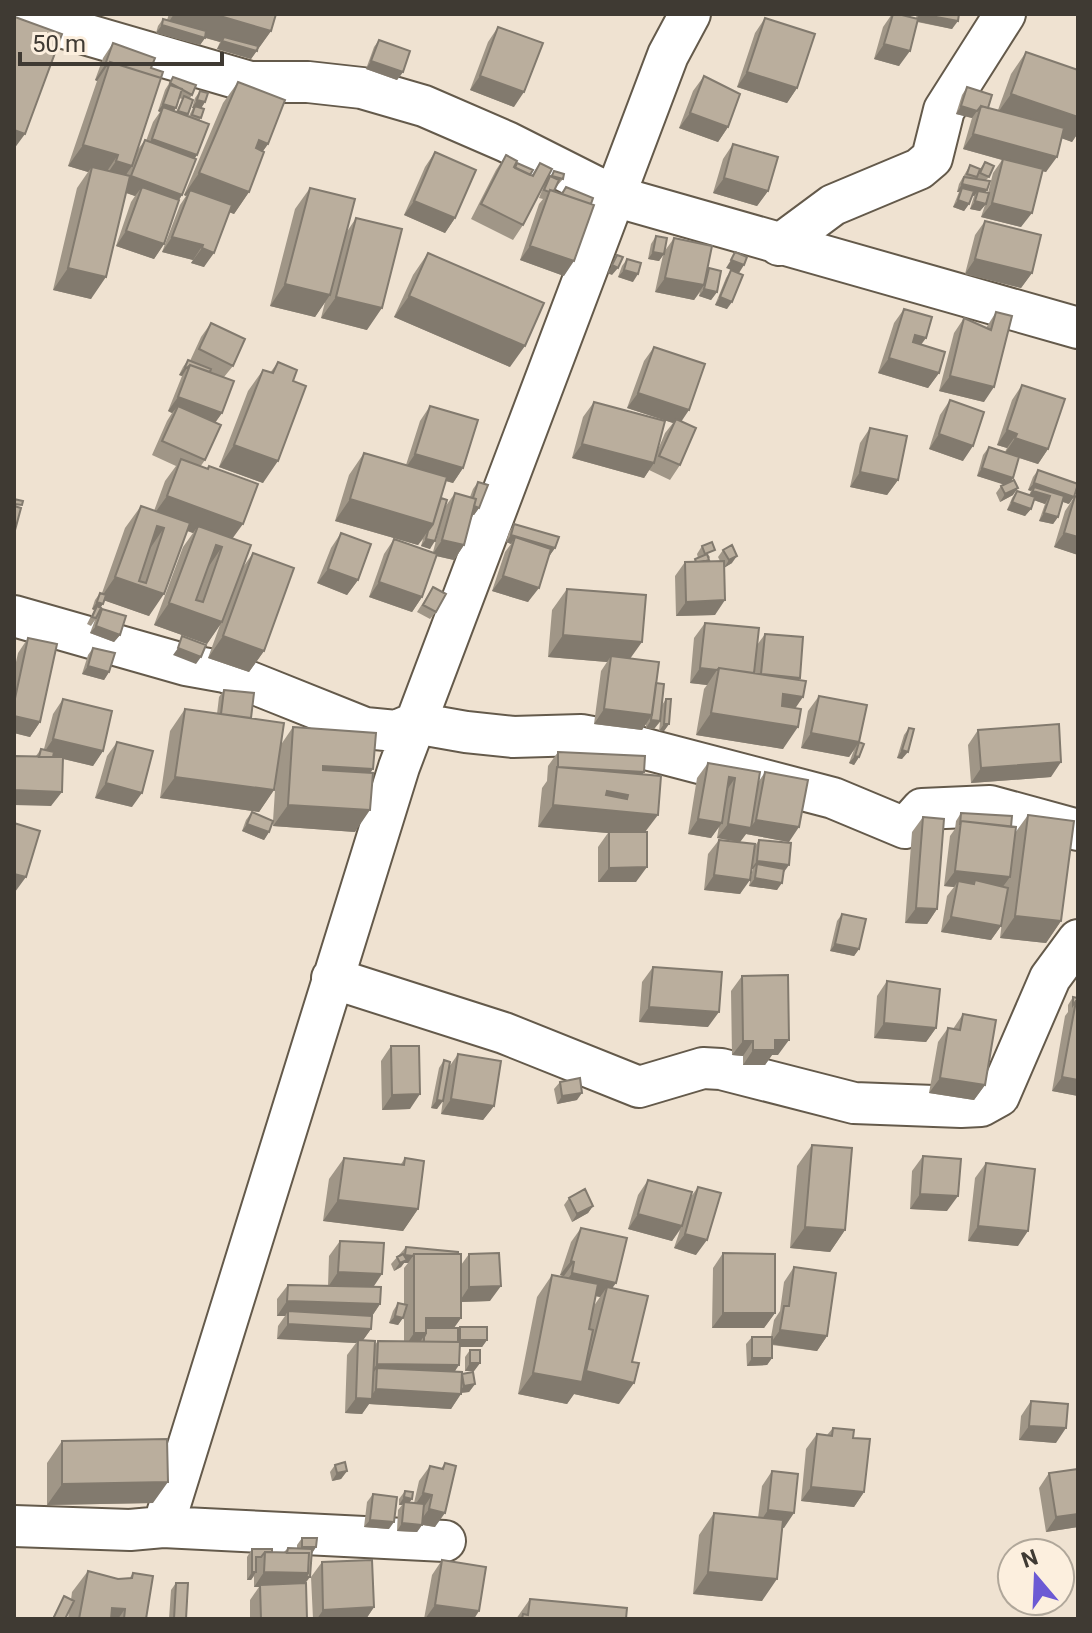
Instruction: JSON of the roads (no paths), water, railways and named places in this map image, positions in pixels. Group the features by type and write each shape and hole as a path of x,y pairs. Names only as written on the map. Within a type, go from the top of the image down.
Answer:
{"street":[{"path":"16,14 250,82 308,82 362,88 424,106 507,142 614,196 1078,328"},
{"path":"163,1527 332,978 415,723 668,55 690,14"},
{"path":"779,245 833,205 919,169 932,158 944,110 1005,14"},
{"path":"14,616 186,665 225,672 365,728 396,731 415,723 513,737 581,735 619,742 833,798 905,828 922,809 990,806 1078,830"},
{"path":"332,978 504,1033 639,1087 703,1068 721,1069 854,1103 981,1106 999,1096 1050,978 1078,940"},
{"path":"14,1526 130,1530 163,1527 445,1541"}]}
